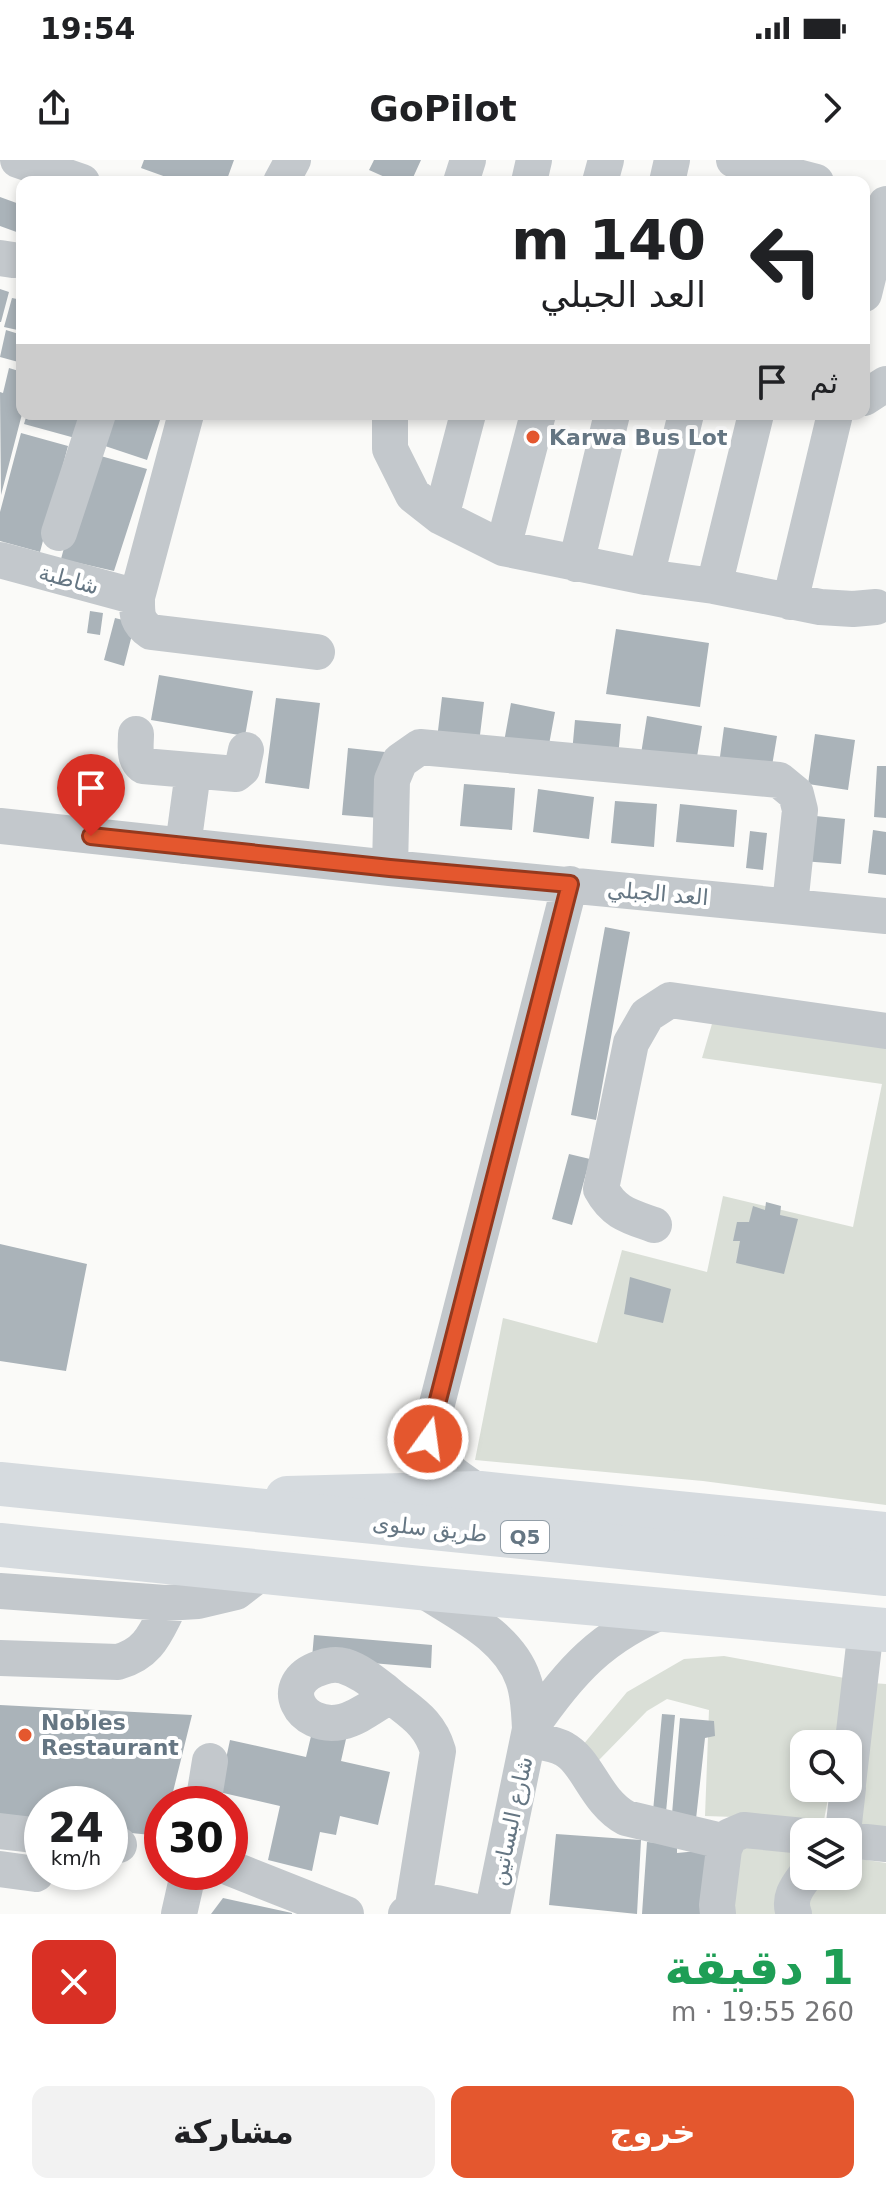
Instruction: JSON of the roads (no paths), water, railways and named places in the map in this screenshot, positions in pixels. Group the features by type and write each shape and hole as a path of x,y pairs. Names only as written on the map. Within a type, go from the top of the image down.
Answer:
{"main road":[{"name":"طريق سلوى","path":"0,1484 886,1574"},
{"name":"طريق سلوى","path":"164,1501 480,1493 886,1534"},
{"path":"0,1545 420,1588 876,1629"}],"street":[{"path":"18,160 65,176"},
{"path":"741,168 783,176"},
{"path":"870,269 886,202"},
{"path":"59,533 96,420"},
{"path":"184,420 137,597 141,625 151,632 317,652"},
{"path":"390,420 390,449 413,495 441,517 503,548 790,602 842,609 876,607"},
{"path":"441,517 466,420"},
{"path":"503,548 536,420"},
{"path":"576,564 611,420"},
{"path":"646,577 685,420"},
{"path":"714,586 755,420"},
{"path":"790,602 835,420"},
{"name":"شاطبة","path":"0,560 137,597"},
{"path":"136,734 135,756 143,766 236,774 242,769 246,750"},
{"path":"390,868 392,780 400,761 420,747 779,780 796,794 800,810 790,905"},
{"path":"183,846 193,772"},
{"name":"العد الجبلي","path":"0,826 886,916"},
{"path":"480,1493 445,1469 434,1455 428,1439 570,884"},
{"path":"654,1225 621,1213 609,1204 601,1189 631,1043 647,1015 670,1000 886,1031"},
{"path":"0,1591 171,1603 198,1601 236,1592 262,1572"},
{"name":"شارع البساتين","path":"420,1588 485,1630 512,1659 522,1676 528,1699 529,1734 489,1914"},
{"path":"0,1658 118,1662 135,1657 147,1647 171,1603"},
{"name":"شارع البساتين","path":"529,1734 552,1697 596,1649 631,1626 668,1609"},
{"path":"858,1730 876,1629"},
{"path":"390,1696 422,1721 433,1734 438,1751 409,1913 437,1903 489,1914"},
{"path":"529,1734 572,1755 614,1812 626,1818 726,1842"},
{"path":"206,1786 210,1761"},
{"path":"718,1914 726,1842 730,1836 744,1830 790,1835"},
{"path":"0,1831 24,1834"},
{"path":"862,1841 886,1844"},
{"path":"0,1869 24,1872"},
{"path":"248,1875 346,1914"},
{"path":"179,1914 184,1890"},
{"path":"794,1914 792,1899 795,1890"}],"place":[{"name":"Karwa Bus Lot","path":"533,437"},
{"name":"Nobles Restaurant","path":"25,1735"}]}
